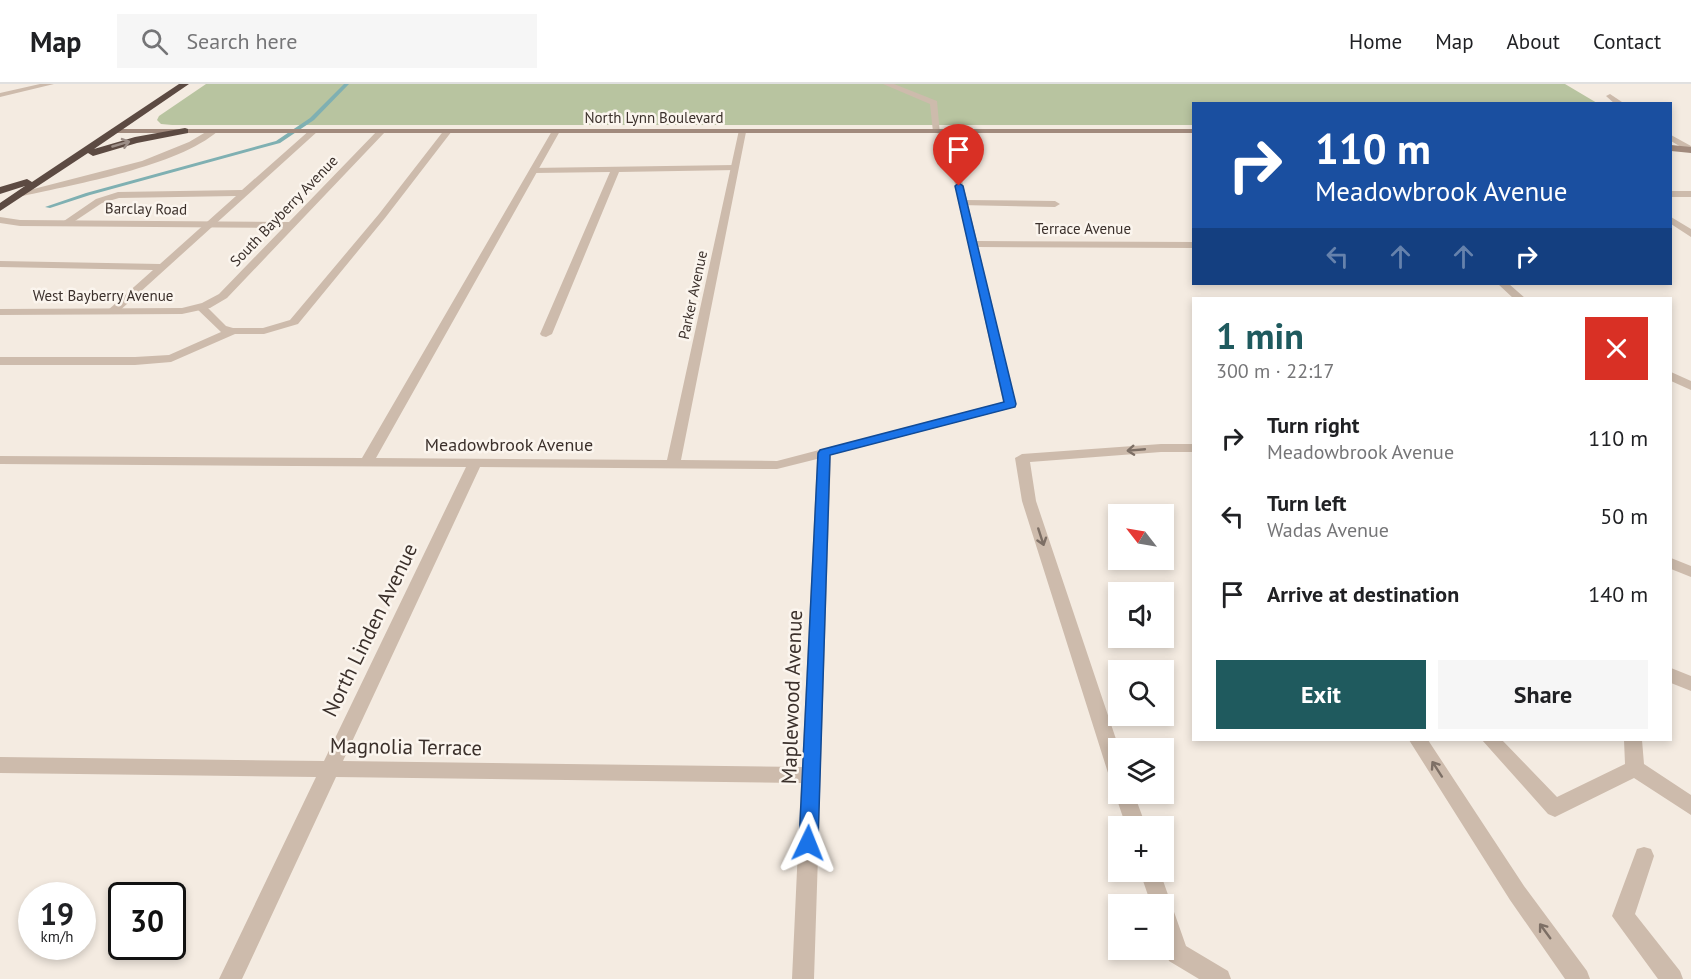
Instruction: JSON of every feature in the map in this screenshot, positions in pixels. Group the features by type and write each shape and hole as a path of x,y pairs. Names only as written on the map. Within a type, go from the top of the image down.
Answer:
{"highway":[{"path":"0,208 185,84"},
{"path":"66,163 135,140 186,131"},
{"path":"0,191 54,171"}],"street":[{"path":"0,95 50,84"},
{"path":"887,84 933,103 973,244"},
{"path":"1610,96 1618,102"},
{"name":"North Lynn Boulevard","path":"114,131 1192,131"},
{"path":"22,193 130,167 178,150 214,131"},
{"path":"113,311 315,131"},
{"path":"204,306 222,329 233,331 264,331 294,322 375,225 448,131"},
{"path":"367,462 556,131"},
{"name":"South Bayberry Avenue","path":"204,306 223,296 381,132"},
{"name":"Parker Avenue","path":"674,464 742,132"},
{"path":"1672,137 1691,150"},
{"path":"1672,148 1691,150"},
{"path":"534,170 734,168"},
{"path":"546,334 616,169"},
{"path":"66,223 99,201 118,195 246,193"},
{"path":"1672,194 1691,194"},
{"path":"963,203 1055,204"},
{"name":"Barclay Road","path":"0,220 66,223 291,225"},
{"path":"1672,221 1691,234"},
{"name":"Meadowbrook Avenue","path":"0,460 777,465 1010,404 973,244"},
{"name":"Terrace Avenue","path":"973,244 1192,245"},
{"path":"0,264 162,267"},
{"path":"1504,285 1518,297"},
{"name":"West Bayberry Avenue","path":"0,312 182,311 204,306"},
{"path":"0,361 135,361 171,358 233,331"},
{"path":"1672,376 1691,386"},
{"path":"1108,742 1029,501 1022,459 1161,448 1192,448"},
{"name":"Maplewood Avenue","path":"803,979 824,453"},
{"name":"North Linden Avenue","path":"230,979 328,768 475,463"},
{"path":"1672,563 1691,572"},
{"path":"1672,675 1691,684"},
{"path":"1419,741 1517,893 1579,979"},
{"path":"1492,741 1555,808 1635,768"},
{"path":"1633,741 1635,768"},
{"name":"Magnolia Terrace","path":"0,765 811,775"},
{"path":"1635,768 1691,806"},
{"path":"1644,856 1623,916 1672,979"},
{"path":"1174,944 1177,953 1220,979"}],"green space":[{"path":"206,84 1565,84 1595,102 1192,102 1192,125 172,125 161,124 157,120 159,116"}],"waterway":[{"path":"48,207 278,142 312,119 347,84"}],"route":[{"path":"808,843 824,453 1010,404 959,186"}]}
